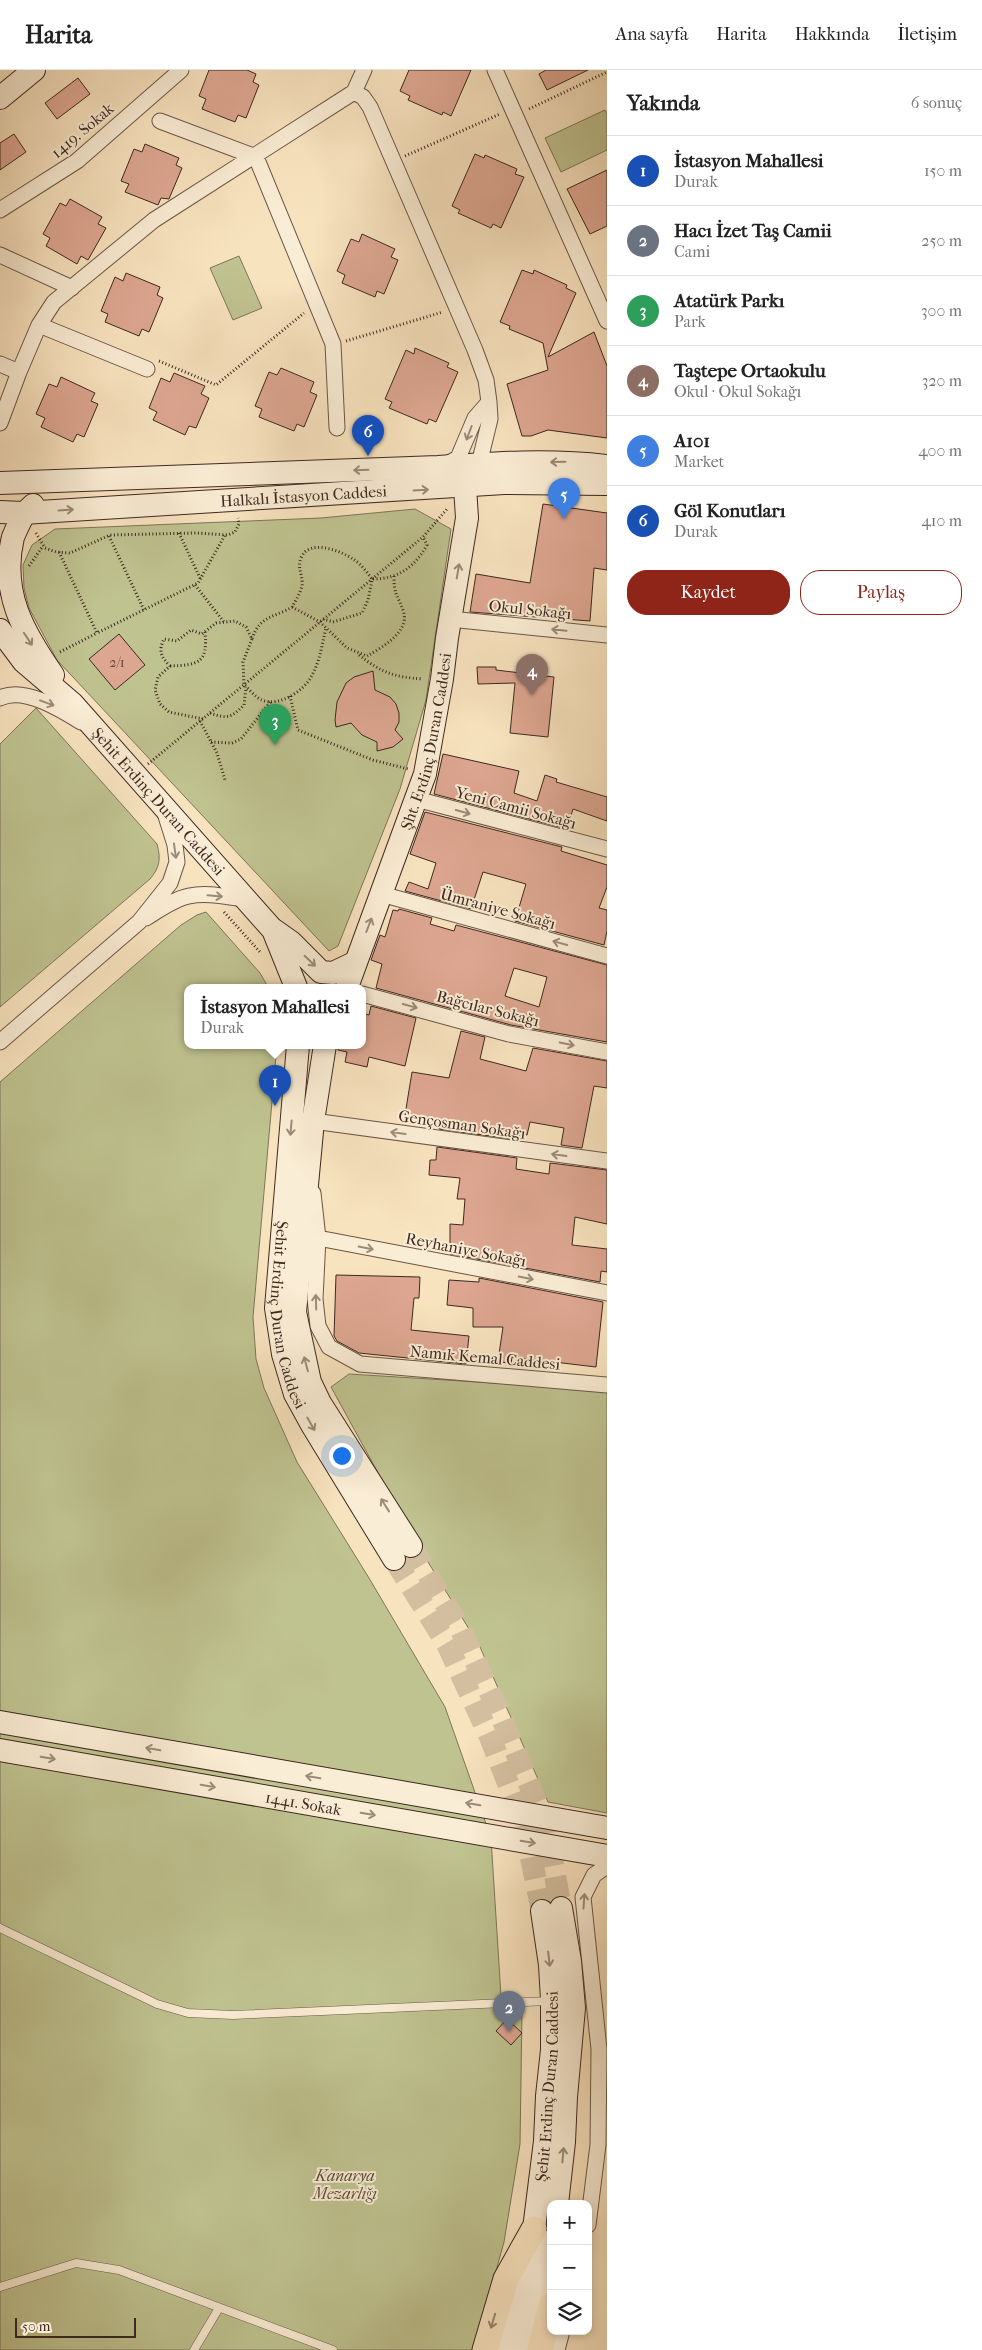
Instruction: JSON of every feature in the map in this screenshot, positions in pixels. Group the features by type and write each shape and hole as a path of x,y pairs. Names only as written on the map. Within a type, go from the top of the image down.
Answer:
{"main road":[{"path":"0,98 34,70"},
{"name":"Halkalı İstasyon Caddesi","path":"10,484 569,461 607,466"},
{"path":"438,467 464,487"},
{"path":"72,703 24,633 8,600 6,586 7,558 24,513 42,500 59,495 221,485 240,481 252,474"},
{"name":"Halkalı İstasyon Caddesi","path":"0,512 24,513 504,483 607,484"},
{"name":"Şht. Erdinç Duran Caddesi","path":"348,984 354,963 426,774 467,518 464,487"},
{"name":"Şehit Erdinç Duran Caddesi","path":"0,630 24,662 72,703 273,930 295,984"},
{"path":"273,930 291,942 321,972 333,973 354,963"},
{"name":"Şehit Erdinç Duran Caddesi","path":"298,1049 276,1308 283,1354 295,1394 312,1425 402,1553 310,1382 295,1312 313,1121 324,1049"},
{"name":"1441. Sokak","path":"0,1722 607,1828"},
{"name":"1441. Sokak","path":"0,1750 607,1856"},
{"name":"Şehit Erdinç Duran Caddesi","path":"523,2350 542,2235 547,2096 552,2050 550,1964 552,1909 570,1961 574,2008 566,2097 564,2152 558,2200"},
{"path":"484,2350 506,2280 542,2235"},
{"name":"Şehit Erdinç Duran Caddesi","path":"504,2350 542,2235"},
{"path":"540,2350 547,2321"}],"street":[{"name":"1419. Sokak","path":"0,210 77,161 181,70"},
{"path":"0,423 39,325 54,302 154,220 256,157 354,92 364,70"},
{"path":"495,70 607,321"},
{"path":"354,92 363,97 370,107 395,161 458,308 486,380 490,419 479,464"},
{"path":"160,121 256,157 333,344 337,428"},
{"path":"0,255 72,288"},
{"path":"39,325 147,370"},
{"path":"0,364 19,372"},
{"path":"438,467 458,458 475,418 489,402"},
{"name":"Okul Sokağı","path":"450,619 607,635"},
{"path":"0,698 15,694 27,696 57,707 95,731"},
{"name":"Yeni Camii Sokağı","path":"416,800 607,849"},
{"path":"139,922 170,882 177,862 175,845 162,804"},
{"name":"Ümraniye Sokağı","path":"381,894 607,956"},
{"path":"0,1042 139,922 178,899 205,895 245,899"},
{"name":"Bağcılar Sokağı","path":"366,995 509,1034 607,1052"},
{"name":"Gençosman Sokağı","path":"313,1121 607,1161"},
{"path":"309,1157 318,1238"},
{"name":"Reyhaniye Sokağı","path":"318,1238 607,1293"},
{"name":"Namık Kemal Caddesi","path":"318,1238 316,1299 318,1326 329,1347 360,1364 607,1385"},
{"path":"591,2200 598,2145 600,2097 596,2001 583,1897 594,1875 607,1866"},
{"path":"596,2001 607,2024"},
{"path":"600,2097 607,2075"},
{"path":"557,2350 561,2335"}],"lane":[{"path":"0,1928 157,2004 188,2013 232,2015 552,2000"},
{"path":"0,2287 76,2263 90,2264 119,2270 322,2348 333,2350"},
{"path":"194,2350 219,2308"}],"path":[{"path":"395,161 607,72"},
{"path":"147,370 150,357 216,385 316,303"},
{"path":"333,344 458,308"},
{"path":"36,533 44,546 59,552 70,553 109,536 179,533 225,535 235,532 239,524 236,500"},
{"path":"135,775 423,537 444,511 450,507"},
{"path":"179,533 200,579"},
{"path":"54,651 56,654 195,585 225,535"},
{"path":"109,536 144,610"},
{"path":"372,579 394,576 412,566 421,556 427,545 423,537"},
{"path":"27,575 30,565 44,546"},
{"path":"210,713 223,718 235,715 244,705 244,662 256,627 268,617 292,607 302,585 298,566 301,556 311,548 326,548 341,552 354,560 372,579"},
{"path":"59,552 97,633"},
{"path":"356,653 367,656 379,649 403,627 405,617 394,592 394,576"},
{"path":"292,607 322,621 333,622 362,613 368,600 372,579"},
{"path":"195,585 225,622"},
{"path":"170,666 162,658 160,648 164,639 177,641 191,630 202,634 216,623 235,620 246,628 252,639"},
{"path":"322,621 326,628 346,648 377,669 390,675 442,679"},
{"path":"245,686 261,700 277,702 290,696 311,678 320,656 326,628"},
{"path":"202,720 169,712 160,704 155,690 158,677 170,666 197,664 204,657 206,647 205,632"},
{"path":"290,696 298,730 373,760 426,774"},
{"path":"211,742 232,743 241,739 272,701"},
{"path":"202,720 225,780"},
{"path":"216,909 225,912 262,955"}],"green space":[{"path":"605,110 607,114 607,150 561,172 545,138"},
{"path":"239,256 262,308 233,320 210,268"},
{"path":"415,509 451,529 426,700 400,789 338,946 329,951 57,660 29,608 24,588 23,565 32,545 55,529 321,518"},
{"path":"36,708 157,844 159,863 150,879 0,1007 0,744"},
{"name":"Kanarya Mezarlığı","path":"206,912 260,973 266,984 184,984 184,1049 277,1049 253,1317 256,1359 264,1388 297,1462 369,1578 445,1707 491,1838 502,2012 522,2013 520,2144 504,2242 474,2350 0,2350 0,1082 181,925"},
{"path":"349,1374 607,1390 607,1813 548,1802 480,1647 417,1544 331,1387"}],"building":[{"path":"209,70 247,70 256,74 253,82 259,85 246,118 238,115 235,122 202,109 206,99 199,96"},
{"path":"409,70 471,70 451,116 443,112 442,115 408,100 410,96 400,91"},
{"path":"546,70 588,70 547,90 539,74"},
{"path":"78,78 90,94 57,119 45,103"},
{"path":"14,134 26,152 0,170 0,143"},
{"path":"145,144 179,158 176,165 182,168 169,199 161,198 158,205 125,192 129,184 121,181 134,149 142,152"},
{"path":"475,154 484,158 485,155 517,169 515,174 524,177 501,228 493,224 491,228 458,213 460,210 452,206"},
{"path":"607,170 607,226 590,234 567,189"},
{"path":"70,199 102,217 98,224 106,228 88,260 81,256 77,264 46,246 50,238 43,234 60,203 66,206"},
{"path":"362,234 395,249 391,257 398,260 384,294 377,291 375,297 342,283 345,275 337,271 351,239 359,242"},
{"path":"522,270 533,274 534,270 567,285 566,288 576,293 548,357 594,332 607,366 607,438 548,430 531,436 522,436 507,384 548,370 543,343 509,329 510,326 500,322"},
{"path":"126,273 160,287 157,295 163,298 149,332 142,329 139,336 105,322 108,314 101,311 115,277 123,281"},
{"path":"415,348 449,363 447,367 458,372 436,422 429,419 427,424 389,408 392,402 385,399 406,350 414,354"},
{"path":"281,368 314,382 310,392 317,395 304,427 297,424 294,431 259,417 262,409 255,406 269,372 277,375"},
{"path":"174,373 205,386 201,394 209,398 196,428 189,426 185,435 153,420 157,412 149,408 161,378 170,382"},
{"path":"61,377 95,393 91,401 98,404 84,437 77,434 73,442 41,427 45,418 36,414 49,384 57,387"},
{"path":"543,504 607,513 607,570 594,568 590,621 470,612 476,574 530,583"},
{"path":"119,634 145,665 115,690 89,659"},
{"path":"477,667 496,667 496,670 554,677 548,737 510,733 515,683 478,684"},
{"path":"373,671 375,690 390,697 396,704 399,722 395,730 403,739 393,747 377,751 377,742 362,735 351,723 336,727 335,720 337,702 346,683 354,677"},
{"path":"443,754 519,771 514,793 537,801 545,775 557,779 556,782 607,797 607,821 573,809 567,829 434,794"},
{"path":"425,812 562,847 561,851 607,865 607,887 599,908 607,910 607,931 604,945 515,921 526,884 483,872 471,909 405,891 409,882 428,889 436,863 410,854"},
{"path":"399,909 432,918 430,924 454,931 456,925 607,965 607,1042 511,1025 376,988 382,964 371,960 380,935 385,937 393,910 398,911","holes":["514,968 547,977 539,1007 505,996"]},
{"path":"371,1006 416,1018 405,1066 369,1057 367,1067 345,1062 347,1052 338,1049 366,1049 366,1014 369,1015"},
{"path":"461,1031 485,1037 480,1059 526,1071 533,1048 607,1061 607,1088 594,1086 582,1148 561,1145 564,1128 530,1122 527,1135 520,1133 519,1140 439,1129 439,1126 404,1121 412,1072 449,1078"},
{"path":"437,1147 517,1158 516,1169 549,1174 550,1163 607,1170 607,1224 575,1217 572,1245 607,1249 607,1272 601,1271 600,1282 450,1254 450,1224 463,1225 465,1199 457,1199 460,1178 429,1175 430,1160 436,1160"},
{"path":"336,1275 420,1277 419,1298 414,1298 411,1330 469,1336 466,1364 359,1353 337,1341 334,1336"},
{"path":"479,1278 603,1302 596,1367 512,1357 511,1364 498,1361 503,1327 473,1327 473,1308 447,1305 449,1280 479,1282"},
{"path":"507,2019 522,2033 511,2045 496,2031"}],"tunnel":[{"path":"411,1546 461,1630 503,1721 545,1822 561,1908"},
{"path":"394,1559 447,1644 490,1737 524,1824 542,1911"}],"place":[{"name":"Göl Konutları","path":"368,456"},
{"name":"A101","path":"564,519"},
{"name":"Taştepe Ortaokulu","path":"532,695"},
{"name":"Atatürk Parkı","path":"275,745"},
{"name":"İstasyon Mahallesi","path":"275,1106"},
{"name":"Hacı İzet Taş Camii","path":"509,2032"}]}
